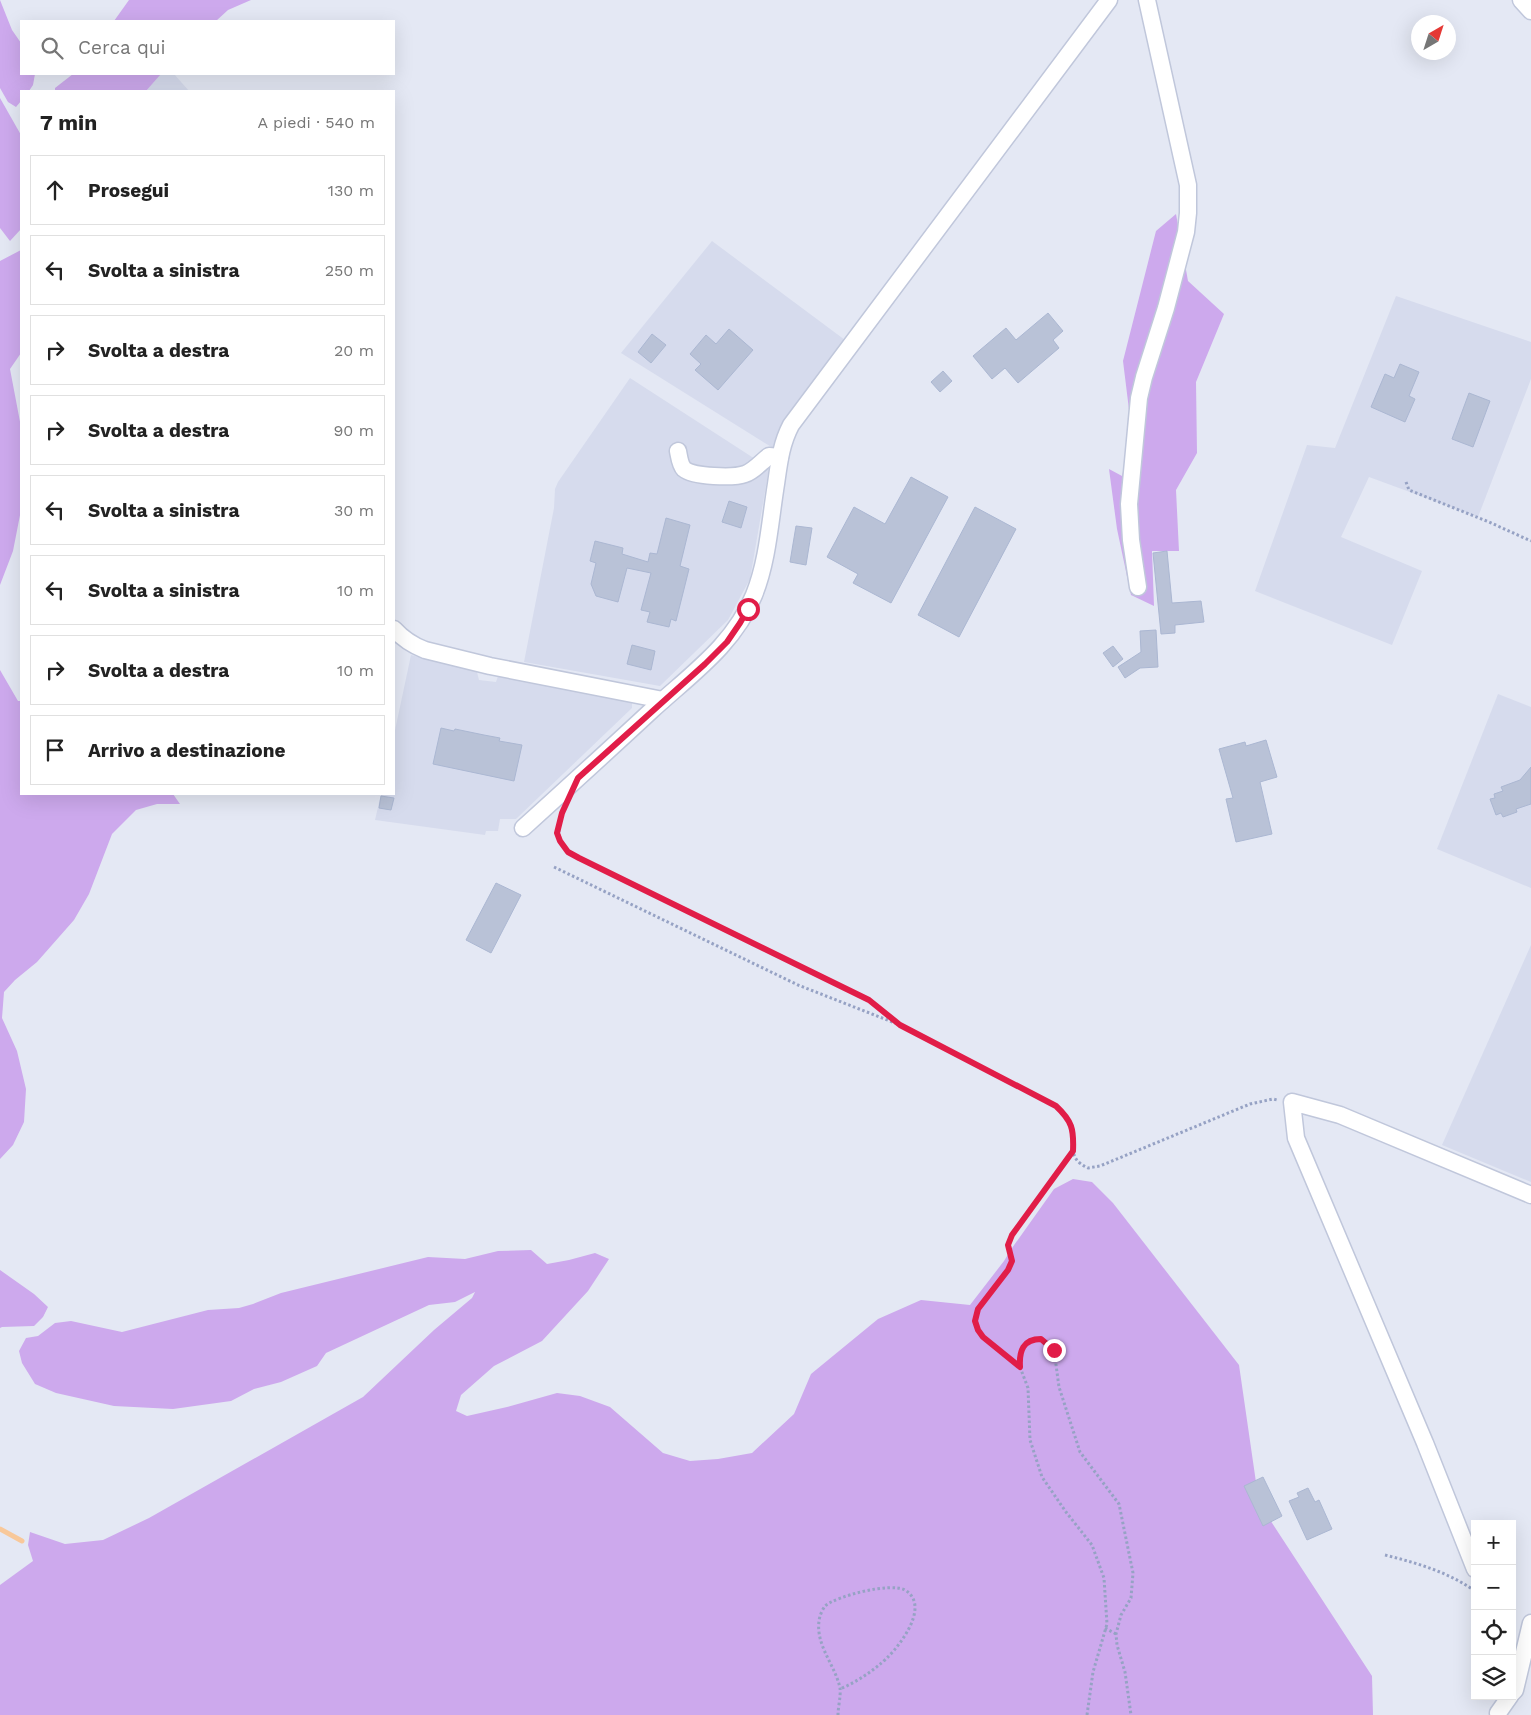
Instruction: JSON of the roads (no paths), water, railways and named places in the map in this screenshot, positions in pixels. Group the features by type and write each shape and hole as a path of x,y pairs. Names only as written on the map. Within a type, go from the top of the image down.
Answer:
{"street":[{"path":"523,828 727,642 748,609 760,578 780,457 785,438 796,418 1109,0"},
{"path":"1138,587 1131,540 1129,504 1140,398 1148,361 1166,308 1186,232 1188,214 1188,185 1147,0"},
{"path":"1521,0 1531,11"},
{"path":"678,451 684,469 692,473 708,476 743,475 753,471 760,462 770,456 780,457"},
{"path":"395,630 401,637 425,650 490,666 663,700"},
{"path":"1473,1565 1425,1444 1296,1138 1292,1102 1340,1115 1531,1195"},
{"path":"1516,1686 1531,1623"}],"waterway":[{"path":"0,1529 22,1541"}]}
